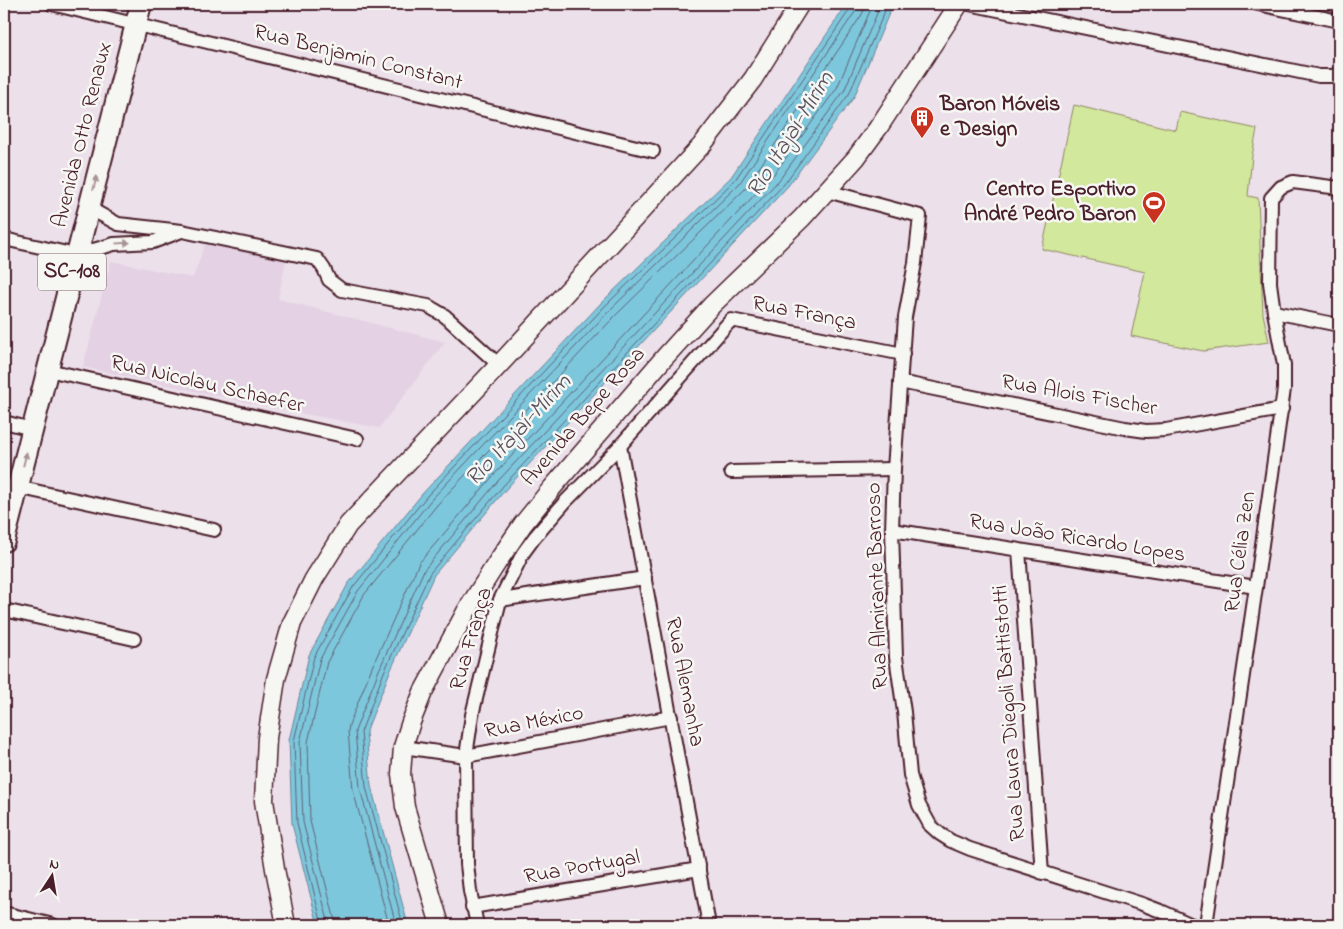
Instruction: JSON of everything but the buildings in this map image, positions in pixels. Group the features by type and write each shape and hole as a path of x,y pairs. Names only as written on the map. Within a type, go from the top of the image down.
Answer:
{"main road":[{"name":"Avenida Otto Renaux","path":"4,541 141,4"},
{"path":"286,925 264,801 267,738 276,679 292,623 314,579 348,525 499,366 702,145 753,79 800,4"},
{"name":"Avenida Bepe Rosa","path":"440,925 405,807 401,774 404,747 411,722 423,692 467,610 523,524 664,358 712,305 802,218 856,158 878,128 959,4"}],"street":[{"name":"Rua Benjamin Constant","path":"52,4 653,151"},
{"path":"969,4 1319,76 1339,74"},
{"path":"1258,4 1334,20 1339,23"},
{"name":"Rua Célia Zen","path":"1206,925 1284,389 1284,365 1270,283 1272,198 1281,187 1293,182 1339,188"},
{"name":"Rua Almirante Barroso","path":"827,191 920,216 915,263 906,317 900,382 892,530 896,657 910,775 919,805 930,825 951,841 970,849 1142,904 1192,925"},
{"path":"89,208 118,224 182,231 317,259 330,280 342,290 428,306 445,316 499,366"},
{"path":"4,239 76,255 114,244 153,242 182,231"},
{"path":"1274,312 1339,325"},
{"name":"Rua França","path":"477,925 472,907 467,864 466,756 472,715 500,600 523,554 534,538 565,502 620,446 731,320 903,354"},
{"name":"Rua Nicolau Schaefer","path":"48,370 357,439"},
{"name":"Rua Alois Fischer","path":"900,382 1146,431 1166,430 1282,409"},
{"path":"4,422 32,429"},
{"name":"Rua Alemanha","path":"620,446 709,925"},
{"path":"731,472 894,469"},
{"path":"17,487 214,530"},
{"name":"Rua João Ricardo Lopes","path":"892,530 1256,587"},
{"name":"Rua Laura Diegoli Battistotti","path":"1019,550 1042,872"},
{"path":"500,600 645,578"},
{"path":"4,610 134,639"},
{"name":"Rua México","path":"404,747 466,756 671,718"},
{"name":"Rua Portugal","path":"472,907 699,869"},
{"path":"4,913 53,925"}],"shaded area":[{"path":"205,244 286,260 278,299 445,342 379,428 278,409 83,367 111,261 193,278"}],"green space":[{"name":"Centro Esportivo André Pedro Baron","path":"1074,105 1176,130 1180,112 1257,129 1248,196 1258,198 1263,314 1269,342 1203,351 1131,336 1145,272 1042,249"}],"water":[{"name":"Rio Itajaí-Mirim","path":"847,4 893,4 854,97 788,186 506,489 434,575 389,674 366,732 371,786 408,925 318,925 292,824 289,740 309,655 348,584 423,493 601,303 731,177"}],"place":[{"name":"Baron Móveis e Design","path":"922,139"},
{"name":"Centro Esportivo André Pedro Baron","path":"1154,224"}]}
